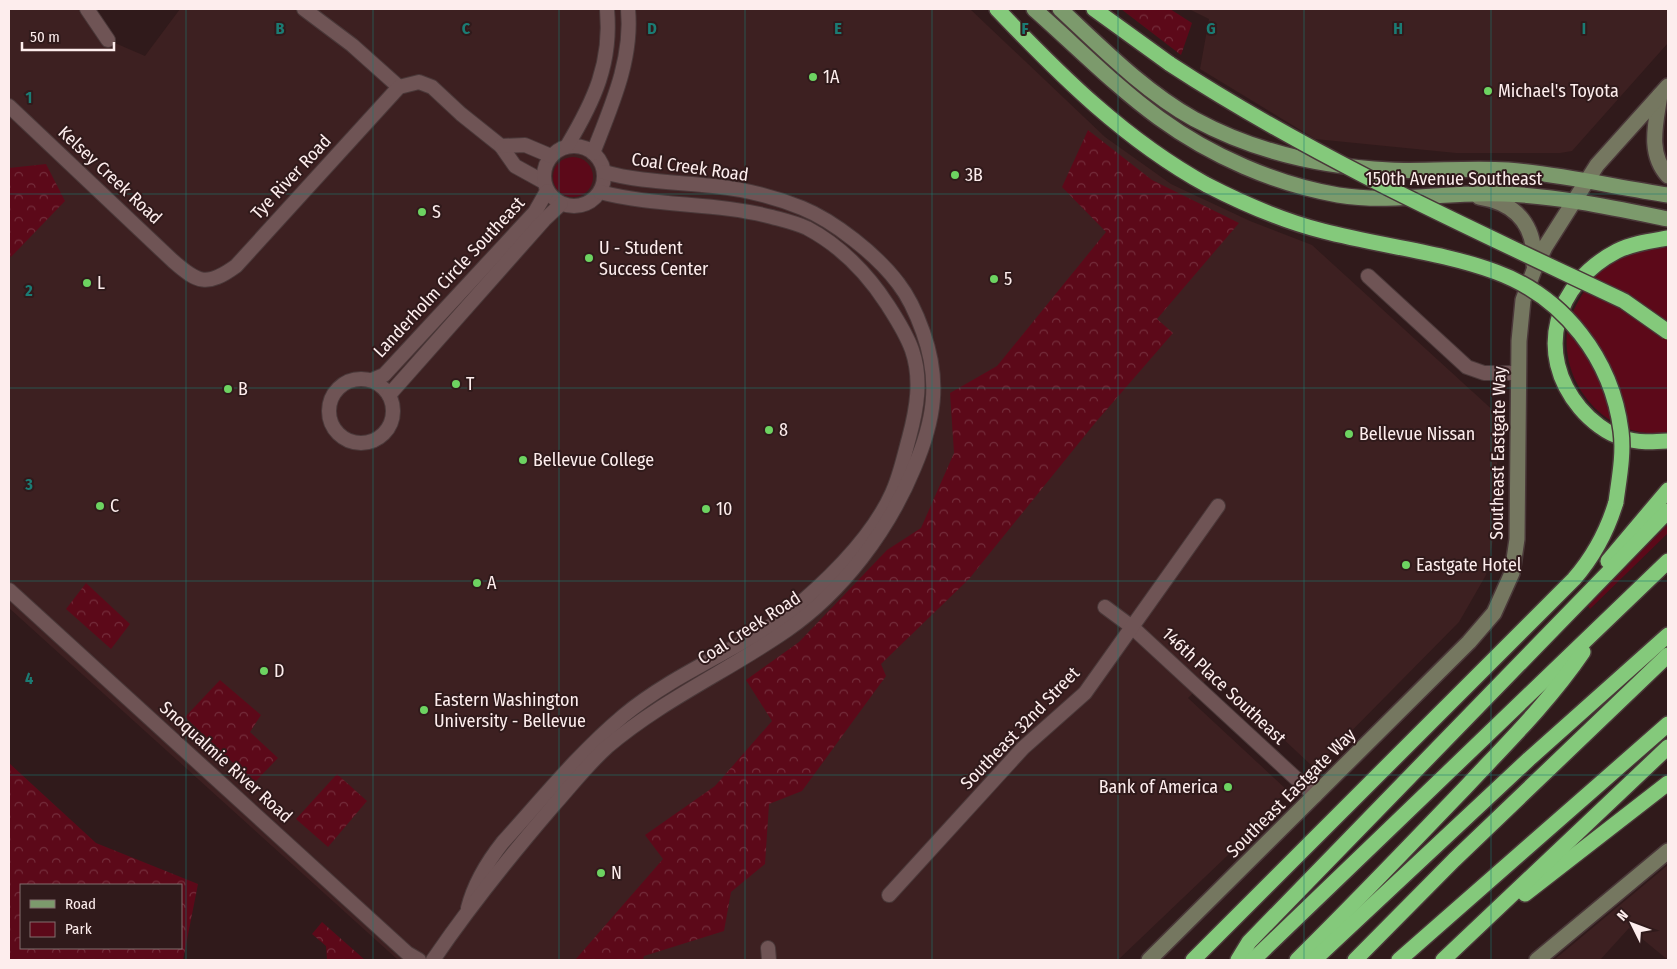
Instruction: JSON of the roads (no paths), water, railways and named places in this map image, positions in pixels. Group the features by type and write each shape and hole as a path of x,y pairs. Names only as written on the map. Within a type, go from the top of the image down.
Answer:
{"highway":[{"path":"997,9 1058,73 1099,111 1176,168 1207,186 1250,206 1321,231 1497,272 1549,301 1570,320 1589,344 1610,384 1622,432 1616,502 1610,522 1596,550 1574,579 1194,960"},
{"path":"1094,9 1170,64 1255,118 1326,156 1624,302 1668,332"},
{"path":"1668,238 1641,243 1619,250 1592,267 1573,288 1563,305 1557,323 1555,343 1557,365 1564,384 1588,417 1620,438 1649,442 1668,441"},
{"path":"1238,960 1249,942 1494,687 1598,573 1668,490"},
{"path":"1494,687 1573,611 1668,511"},
{"path":"1253,960 1668,561"},
{"path":"1297,960 1349,909 1531,717 1568,674 1601,626"},
{"path":"1314,960 1500,786 1668,635"},
{"path":"1355,960 1461,854 1668,654"},
{"path":"1399,960 1668,724"},
{"path":"1443,960 1668,747"},
{"path":"1460,944 1668,783"}],"main road":[{"name":"150th Avenue Southeast","path":"1034,9 1159,118 1238,163 1298,184 1337,195 1361,198 1504,194 1574,202 1668,219"},
{"name":"150th Avenue Southeast","path":"1060,9 1143,84 1194,118 1247,143 1292,157 1316,162 1391,170 1508,170 1668,195"},
{"path":"1664,91 1654,133 1655,150 1659,163 1668,176"},
{"name":"Southeast Eastgate Way","path":"1149,960 1469,642 1494,613 1504,595 1512,573 1517,539 1517,373 1523,300 1545,247 1597,165 1664,91"},
{"path":"1463,194 1492,199 1516,213 1530,232 1535,247 1534,270"},
{"path":"1537,960 1668,850"}],"street":[{"path":"87,9 108,40"},
{"path":"304,9 352,45 399,87 419,82 432,87 501,146 515,166 545,186 561,204 583,205 600,192 604,172 598,158 593,153 585,148 567,146"},
{"path":"545,186 546,164 551,156 567,146 589,109 602,74 607,48 608,9"},
{"path":"593,153 623,70 627,40 628,9"},
{"name":"Tye River Road","path":"185,272 200,281 210,280 222,276 236,266 399,87"},
{"name":"Kelsey Creek Road","path":"9,106 185,272"},
{"path":"501,146 525,145 551,156"},
{"name":"Coal Creek Road","path":"433,960 467,911 478,902 526,837 609,746 676,697 789,629 833,590 862,556 900,501 923,447 931,422 934,377 928,345 919,322 898,283 859,246 827,221 803,209 762,196 718,186 628,179 604,172"},
{"name":"Landerholm Circle Southeast","path":"372,380 384,375 535,212 545,186"},
{"name":"Coal Creek Road","path":"467,911 470,897 492,856 503,842 625,714 672,683 782,619 835,571 874,523 892,494 913,424 918,394 913,352 897,320 876,287 856,264 820,236 804,227 751,212 721,206 626,199 600,192"},
{"name":"Landerholm Circle Southeast","path":"389,395 544,220 561,204"},
{"path":"1368,276 1467,366 1484,373 1517,373"},
{"path":"354,379 372,380 382,386 389,395 394,410 393,419 383,436 365,443 356,443 339,435 332,426 329,414 330,402 335,392 344,384 354,379"},
{"name":"Southeast 32nd Street","path":"889,895 1023,748 1085,693 1218,506"},
{"name":"Snoqualmie River Road","path":"9,590 407,954 419,960"},
{"name":"146th Place Southeast","path":"1105,607 1132,626 1315,796"}],"place":[{"name":"1A","path":"813,77"},
{"name":"Michael's Toyota","path":"1488,91"},
{"name":"3B","path":"955,175"},
{"name":"S","path":"422,212"},
{"name":"U - Student Success Center","path":"589,258"},
{"name":"5","path":"994,279"},
{"name":"L","path":"87,283"},
{"name":"T","path":"456,384"},
{"name":"B","path":"228,389"},
{"name":"8","path":"769,430"},
{"name":"Bellevue Nissan","path":"1349,434"},
{"name":"Bellevue College","path":"523,460"},
{"name":"C","path":"100,506"},
{"name":"10","path":"706,509"},
{"name":"Eastgate Hotel","path":"1406,565"},
{"name":"A","path":"477,583"},
{"name":"D","path":"264,671"},
{"name":"Eastern Washington University - Bellevue","path":"424,710"},
{"name":"Bank of America","path":"1228,787"},
{"name":"N","path":"601,873"}]}
